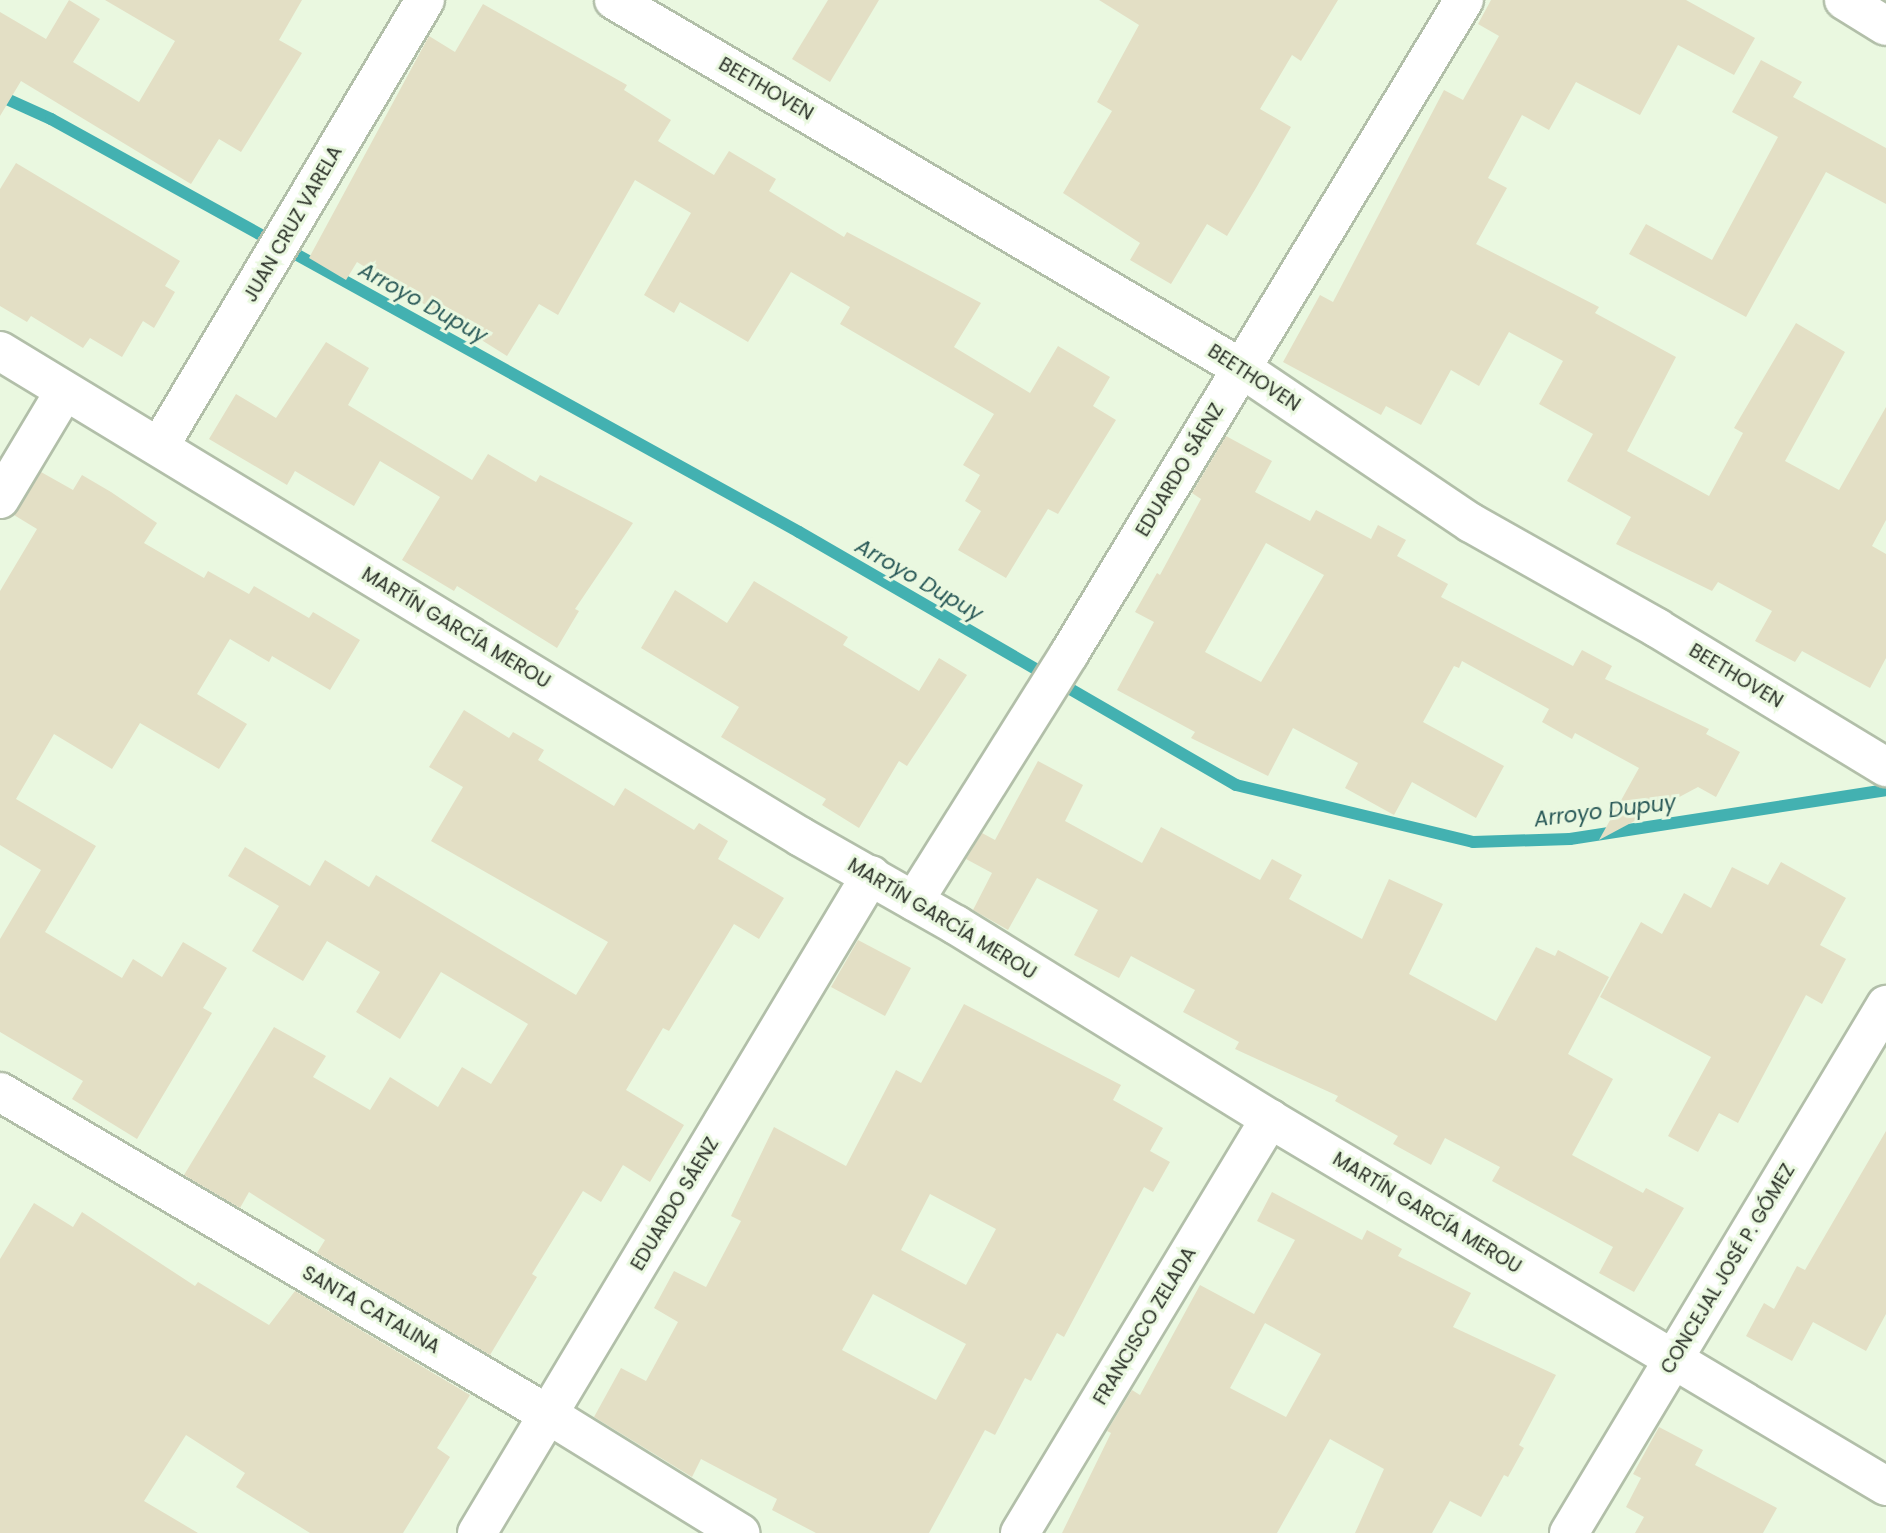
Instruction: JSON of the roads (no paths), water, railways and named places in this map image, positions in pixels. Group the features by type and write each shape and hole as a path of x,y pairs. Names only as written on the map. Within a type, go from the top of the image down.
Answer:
{"street":[{"name":"JUAN CRUZ VARELA","path":"159,447 425,0"},
{"name":"BEETHOVEN","path":"614,0 1241,368 1471,523 1657,628 1886,767"},
{"name":"EDUARDO SÁENZ","path":"914,901 1069,654 1464,0"},
{"path":"1843,0 1886,26"},
{"name":"MARTÍN GARCÍA MEROU","path":"0,351 64,392 914,901 1270,1119 1676,1358 1886,1486"},
{"path":"0,499 64,392"},
{"name":"EDUARDO SÁENZ","path":"477,1533 871,875"},
{"name":"CONCEJAL JOSÉ P. GÓMEZ","path":"1569,1533 1886,1005"},
{"name":"SANTA CATALINA","path":"0,1092 549,1415 740,1533"},
{"name":"FRANCISCO ZELADA","path":"1020,1533 1270,1119"}],"waterway":[{"name":"Arroyo Dupuy","path":"0,96 51,119 799,532 1236,785 1473,842 1570,839 1886,790"}]}
